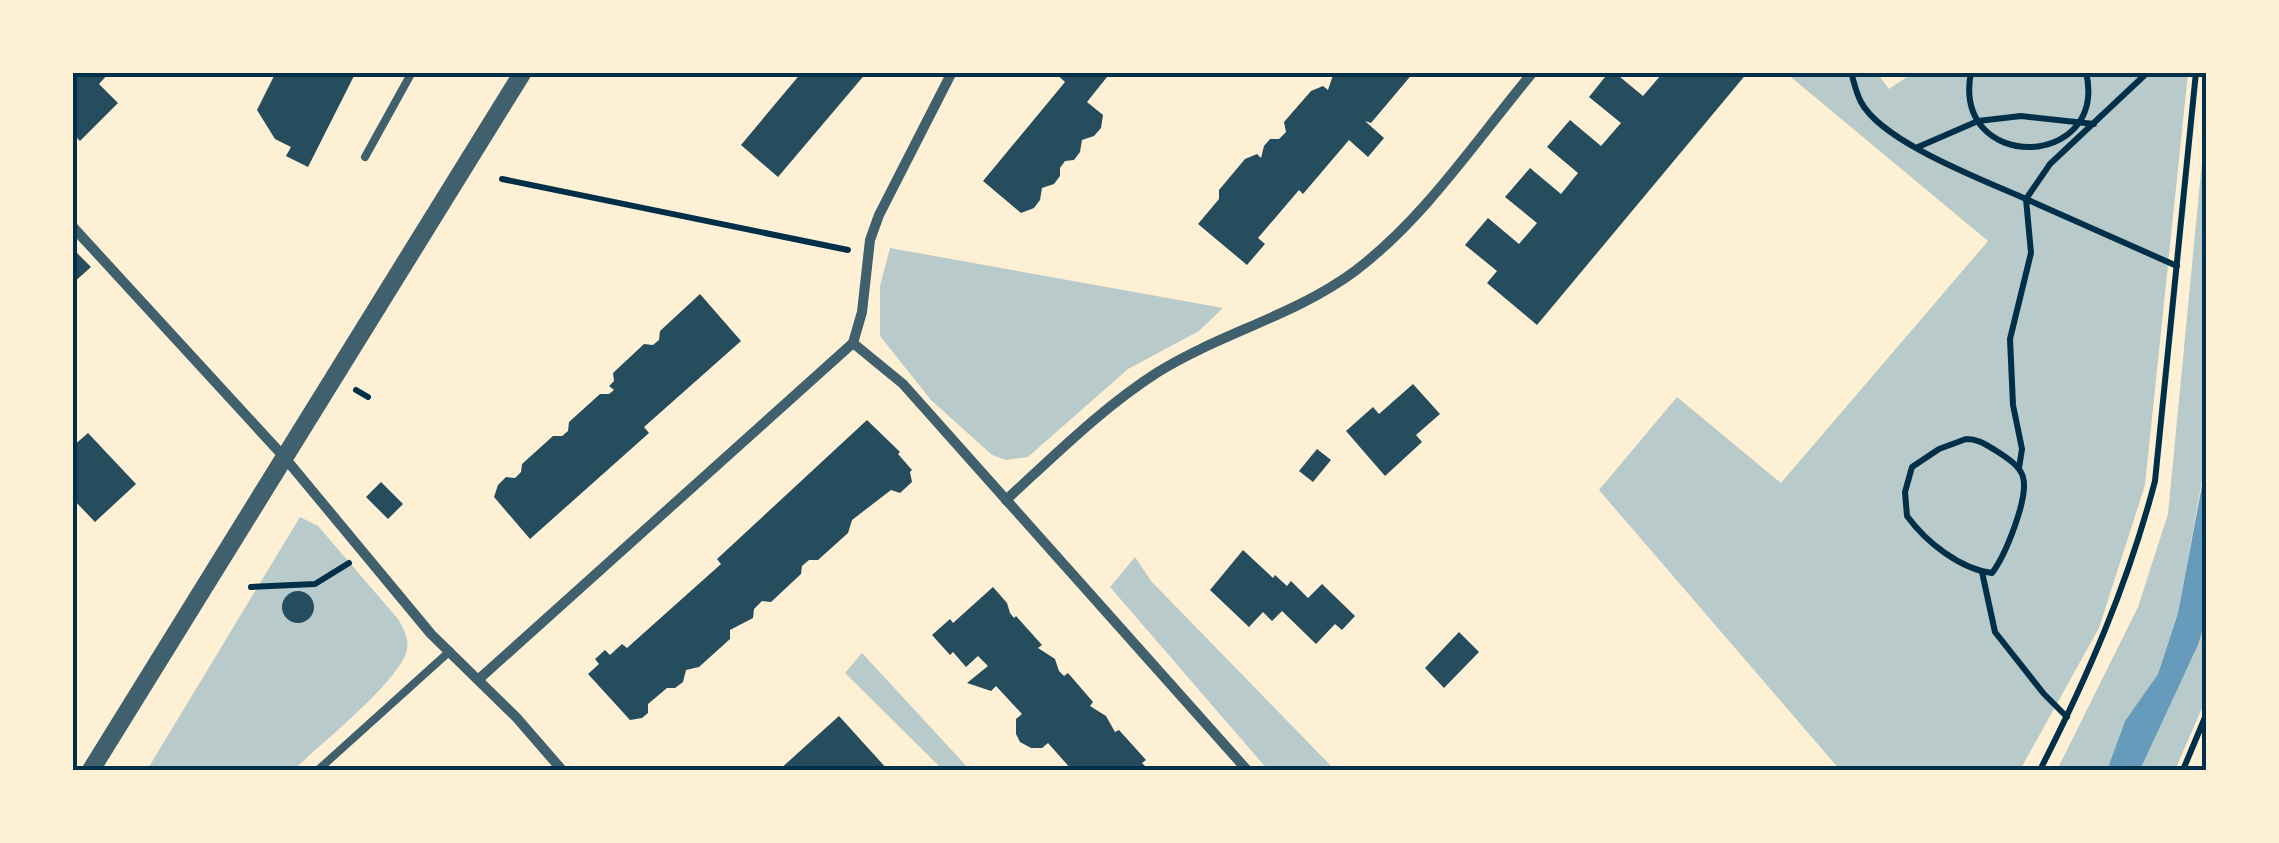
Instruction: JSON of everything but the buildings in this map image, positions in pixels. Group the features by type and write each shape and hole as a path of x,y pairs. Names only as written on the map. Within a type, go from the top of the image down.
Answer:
{"street":[{"path":"91,770 523,72"},
{"path":"479,679 854,343 862,312 868,254 892,185 952,72"},
{"path":"1006,500 1124,397 1158,373 1300,304 1365,263 1407,224 1534,72"},
{"path":"72,226 285,458 363,554 450,651 562,770"},
{"path":"854,343 903,384 1247,770"}],"lane":[{"path":"365,157 412,72"},
{"path":"318,770 450,651"}],"path":[{"path":"1851,72 1860,102 1876,122 1917,148 2178,266"},
{"path":"1971,72 1970,104 1989,134 2004,144 2038,148 2069,134 2080,120 2087,104 2086,72"},
{"path":"2019,468 1984,443 1966,439 1920,458 1906,480 1910,522 1944,552 1982,572 1992,573 2000,562 2024,487 2019,468 2022,450 2014,405 2010,339 2031,253 2026,199 2050,164 2148,72"},
{"path":"2040,770 2124,588 2154,482 2196,72"},
{"path":"1917,148 1978,121 2021,116 2095,124"},
{"path":"502,179 868,254"},
{"path":"252,587 315,584 363,554"},
{"path":"1982,572 1995,632 2067,717"},
{"path":"2183,770 2206,714"}],"shaded area":[{"path":"1786,73 1877,73 1889,89 1913,73 2188,73 2145,485 2099,628 2020,770 1840,770 1599,490 1677,397 1781,483 1988,241"},
{"path":"2206,120 2206,459 2178,613 2158,674 2125,721 2107,770 2057,770 2138,607 2168,514"},
{"path":"890,248 1223,308 1199,331 1128,369 1028,457 1006,460 992,455 931,400 880,336 880,286"},
{"path":"300,517 318,526 398,619 406,637 405,656 370,700 294,770 147,770"},
{"path":"1135,557 1151,581 1335,770 1268,770 1110,587"},
{"path":"2206,619 2206,699 2175,770 2140,770 2198,645"},
{"path":"862,653 970,770 943,770 845,673"}],"water":[{"path":"2206,464 2206,619 2198,645 2140,770 2107,770 2125,721 2158,674 2178,613"}]}
